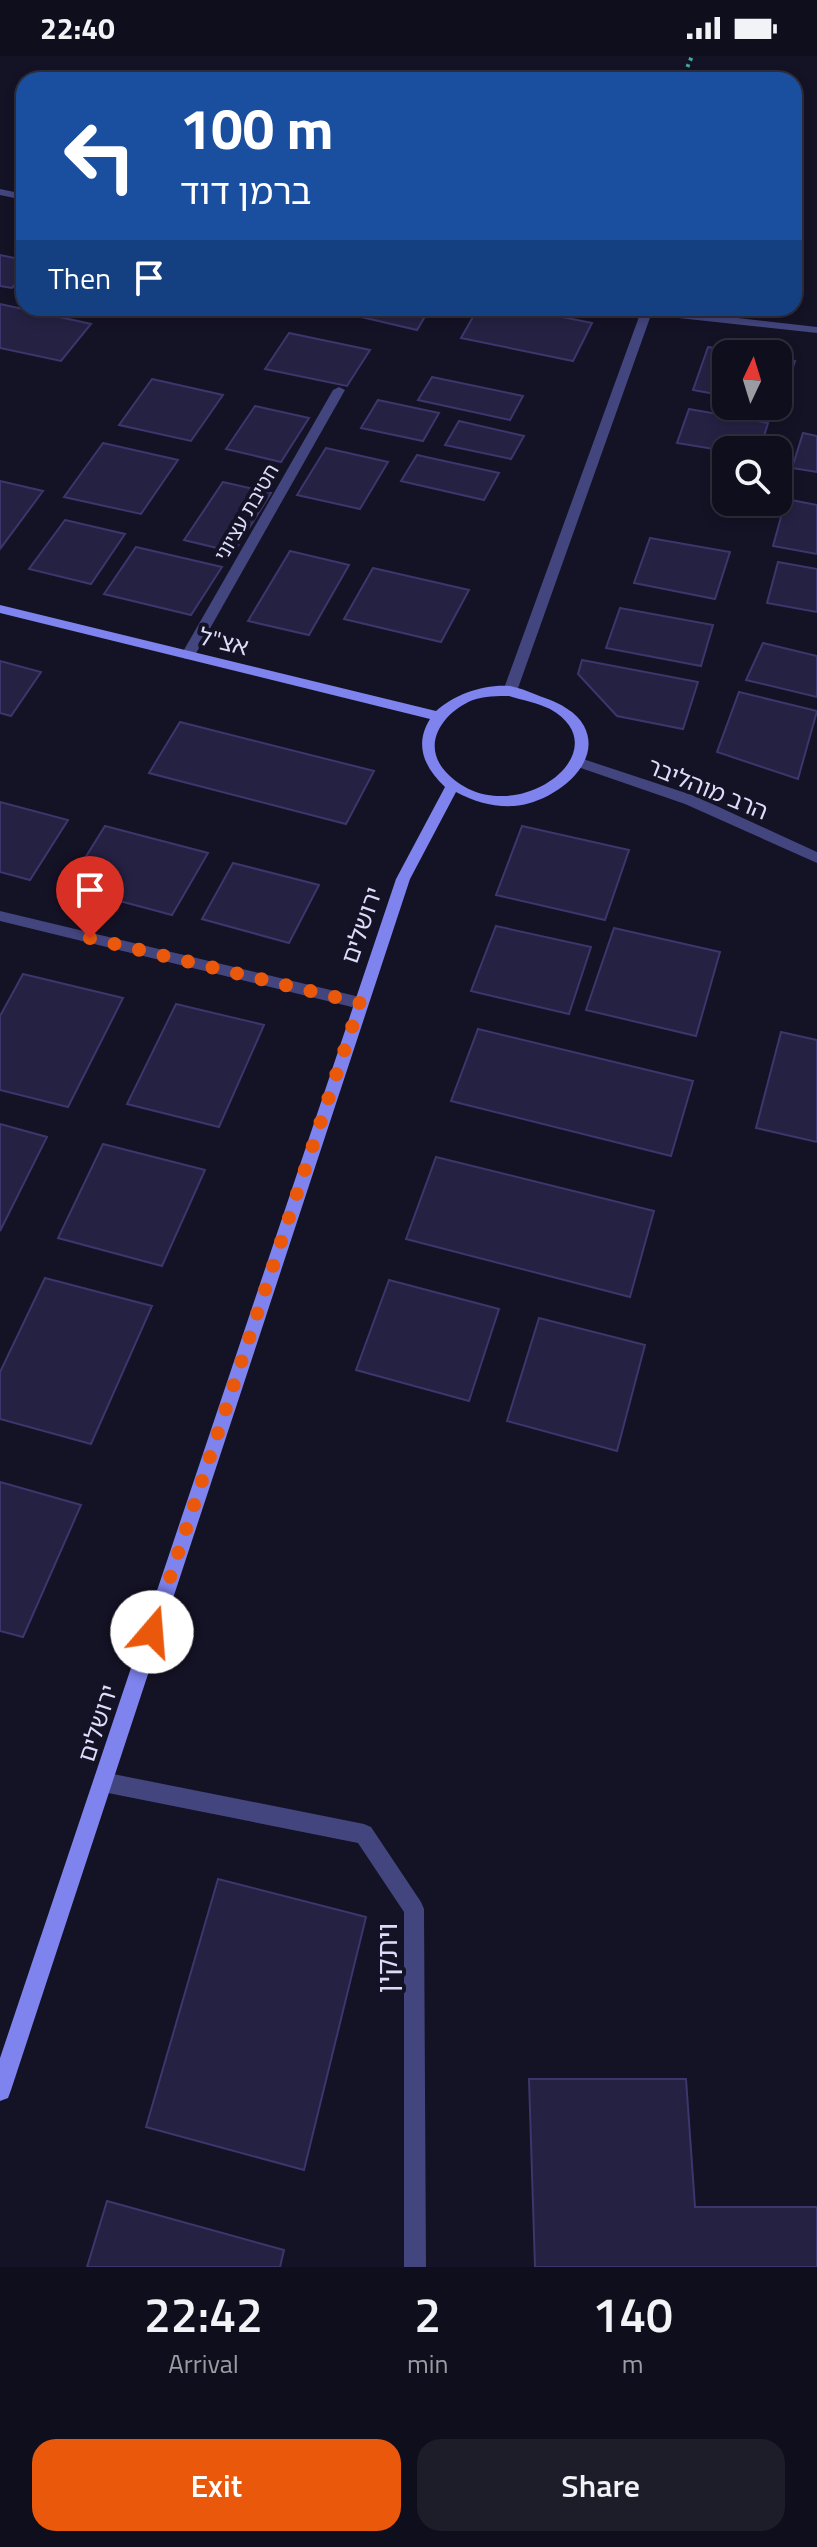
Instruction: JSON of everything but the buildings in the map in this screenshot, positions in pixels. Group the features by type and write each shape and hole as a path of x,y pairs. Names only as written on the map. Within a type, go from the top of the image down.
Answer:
{"street":[{"path":"510,691 645,316"},
{"path":"684,316 817,330"},
{"name":"חטיבת עציוני","path":"188,655 339,390"},
{"name":"אצ\"ל","path":"0,609 437,716"},
{"path":"510,691 552,704 568,716 579,730 583,747 580,763 569,779 550,791 526,799 500,801 474,796 452,786 435,771 426,752 427,733 437,716 469,696 510,691"},
{"name":"הרב מוהליבר","path":"580,763 690,800 817,858"},
{"name":"ירושלים","path":"0,2090 360,1003 403,879 452,786"},
{"path":"0,916 360,1003"},
{"name":"ויתקין","path":"103,1782 364,1834 414,1909 415,2267"}],"route":[{"path":"90,938 360,1003 152,1632"}]}
